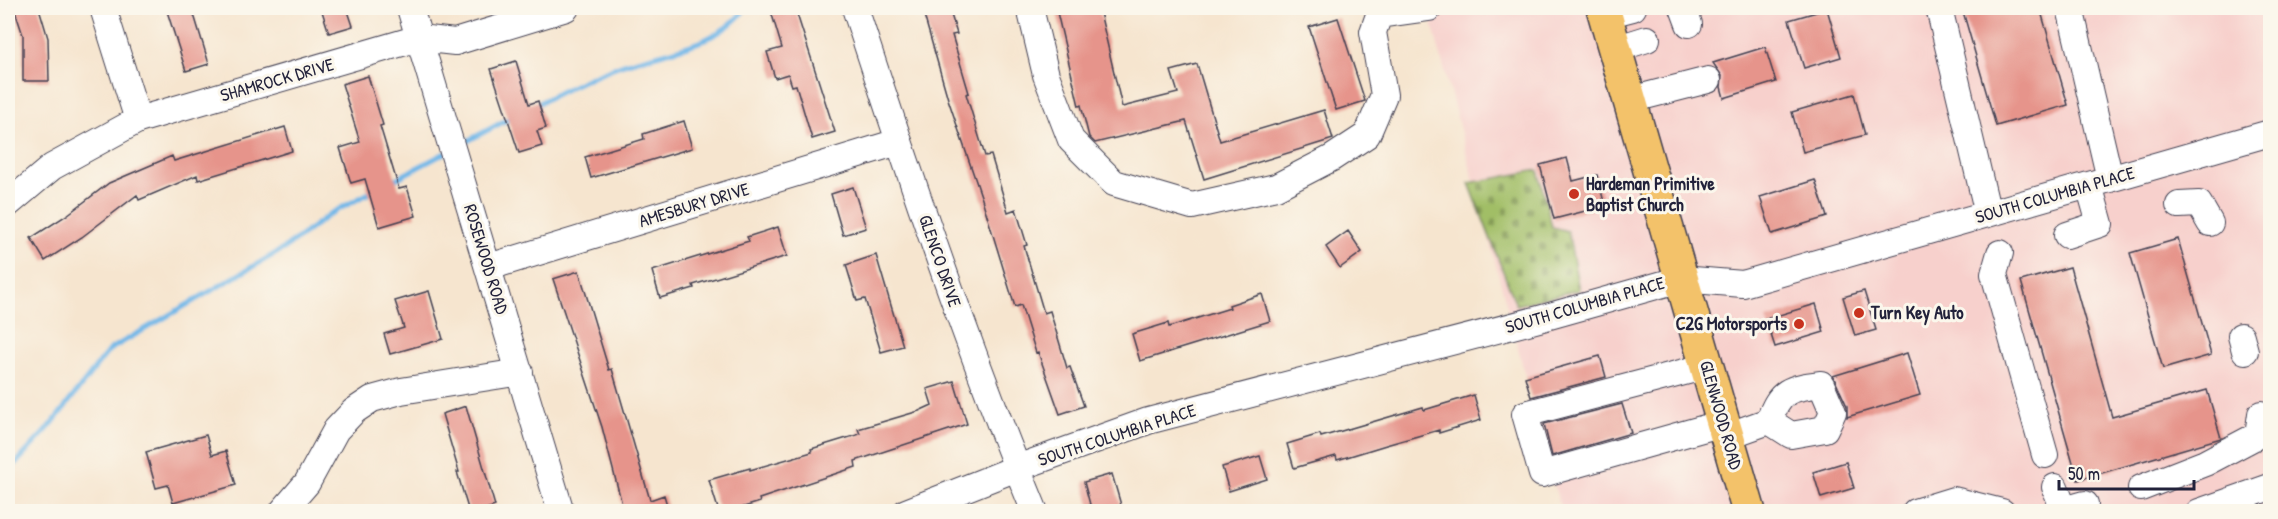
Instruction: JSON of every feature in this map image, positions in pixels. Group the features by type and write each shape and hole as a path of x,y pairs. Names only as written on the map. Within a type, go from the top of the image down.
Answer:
{"main road":[{"name":"GLENWOOD ROAD","path":"1614,10 1615,49 1749,512"}],"street":[{"path":"103,8 138,120"},
{"name":"ROSEWOOD ROAD","path":"410,8 561,512"},
{"name":"SHAMROCK DRIVE","path":"8,204 52,167 138,120 419,38 455,42 566,8"},
{"name":"GLENCO DRIVE","path":"855,8 898,142 977,365 1035,512"},
{"path":"1030,8 1046,75 1071,140 1114,183 1192,206 1276,187 1332,158 1367,135 1384,95 1373,32 1378,15 1429,8"},
{"path":"1939,8 1988,214"},
{"path":"2067,234 2111,222 2100,182 2070,8"},
{"path":"1615,49 1647,39"},
{"path":"1630,100 1708,80"},
{"name":"SOUTH COLUMBIA PLACE","path":"906,512 1017,468 1148,421 1539,319 1681,279 1743,284 2271,133"},
{"name":"AMESBURY DRIVE","path":"489,267 898,142"},
{"path":"2179,206 2199,204 2210,223"},
{"path":"2000,253 1994,274 2045,454"},
{"path":"1707,366 1525,414 1542,474 1669,439 1769,421"},
{"path":"282,512 307,483 336,430 354,411 372,399 401,391 520,372"},
{"path":"2141,488 2205,462 2258,435 2261,414"},
{"path":"2055,487 2064,510 2085,504"},
{"path":"2199,512 2271,487"},
{"path":"1915,512 1954,500 1970,508 2001,512"}],"shaded area":[{"path":"1428,8 2265,8 2270,25 2270,511 1561,511"}],"green space":[{"path":"1538,170 1552,227 1568,231 1579,290 1516,305 1469,183"}],"building":[{"path":"14,8 39,8 48,38 49,81 23,81 23,35"},
{"path":"166,8 192,8 209,64 186,71"},
{"path":"321,8 347,8 353,26 329,33"},
{"path":"770,8 795,8 835,132 812,139 796,85 792,86 788,74 775,78 767,52 782,48"},
{"path":"922,8 949,8 957,34 952,35 969,93 966,94 985,156 991,155 1008,212 1016,209 1027,245 1024,246 1044,313 1050,311 1067,368 1070,367 1084,406 1060,414 1038,352 1036,353 1021,305 1015,307 948,99"},
{"path":"1056,8 1099,8 1122,107 1178,93 1171,71 1197,64 1220,141 1324,110 1333,139 1204,179 1186,121 1095,143 1089,137 1081,105 1079,106"},
{"path":"1962,8 2040,8 2068,105 1996,126"},
{"path":"1827,9 1841,57 1804,68 1789,20"},
{"path":"1338,18 1365,101 1336,110 1309,27"},
{"path":"1765,47 1776,82 1724,98 1721,87 1722,76 1713,63"},
{"path":"516,61 529,104 538,101 546,128 537,131 542,146 519,153 491,69"},
{"path":"368,76 399,189 407,187 416,216 379,227 365,179 351,183 340,148 360,142 342,84"},
{"path":"1854,94 1865,135 1803,152 1792,112"},
{"path":"684,121 692,148 591,178 585,157 644,139 643,134"},
{"path":"285,127 292,151 198,180 197,175 139,200 137,195 82,237 45,261 31,238 67,215 109,183 172,156 174,161"},
{"name":"Hardeman Primitive Baptist Church","path":"1567,158 1573,181 1597,175 1605,206 1554,219 1540,165"},
{"path":"1815,180 1827,217 1772,234 1760,197"},
{"path":"853,187 866,228 843,235 831,194"},
{"path":"778,227 787,256 693,285 694,288 660,298 652,271 749,241 747,237"},
{"path":"1348,231 1362,252 1340,268 1326,247"},
{"path":"2178,239 2211,355 2163,369 2130,253"},
{"path":"876,255 903,346 881,352 865,299 857,301 846,265"},
{"path":"2070,267 2112,417 2207,390 2221,438 2078,480 2021,281"},
{"path":"579,271 609,370 612,369 650,500 664,495 669,512 624,512 602,427 553,279"},
{"path":"429,291 443,339 390,354 384,334 404,328 395,301"},
{"path":"1864,291 1876,330 1855,336 1843,297"},
{"path":"1262,294 1270,321 1140,361 1132,334 1168,323 1169,327 1230,308 1229,305"},
{"path":"1816,304 1824,332 1775,347 1766,319"},
{"path":"1907,353 1920,395 1847,417 1847,406 1833,376"},
{"path":"1600,356 1606,377 1531,397 1525,377"},
{"path":"954,381 967,424 855,461 856,467 759,499 760,502 728,512 719,512 709,480 812,452 811,449 860,434 858,429 919,411 932,405 927,389"},
{"path":"1474,395 1481,420 1337,460 1336,456 1294,468 1287,444 1320,434 1321,437 1423,407 1424,410"},
{"path":"1622,404 1631,433 1552,456 1544,424"},
{"path":"466,406 495,506 477,512 469,512 442,414"},
{"path":"206,435 212,455 226,451 236,485 173,503 168,485 156,488 146,452"},
{"path":"1260,456 1267,479 1229,491 1222,467"},
{"path":"1846,462 1854,488 1821,498 1813,472"},
{"path":"1112,474 1123,512 1092,512 1084,482"}],"waterway":[{"path":"533,106 610,69 705,40 720,32 746,8"},
{"path":"458,146 514,116"},
{"path":"392,181 445,153"},
{"path":"8,472 51,425 109,350 285,248 330,214 373,191"}],"place":[{"name":"Hardeman Primitive Baptist Church","path":"1574,194"},
{"name":"Turn Key Auto","path":"1859,313"},
{"name":"C2G Motorsports","path":"1799,324"}]}
